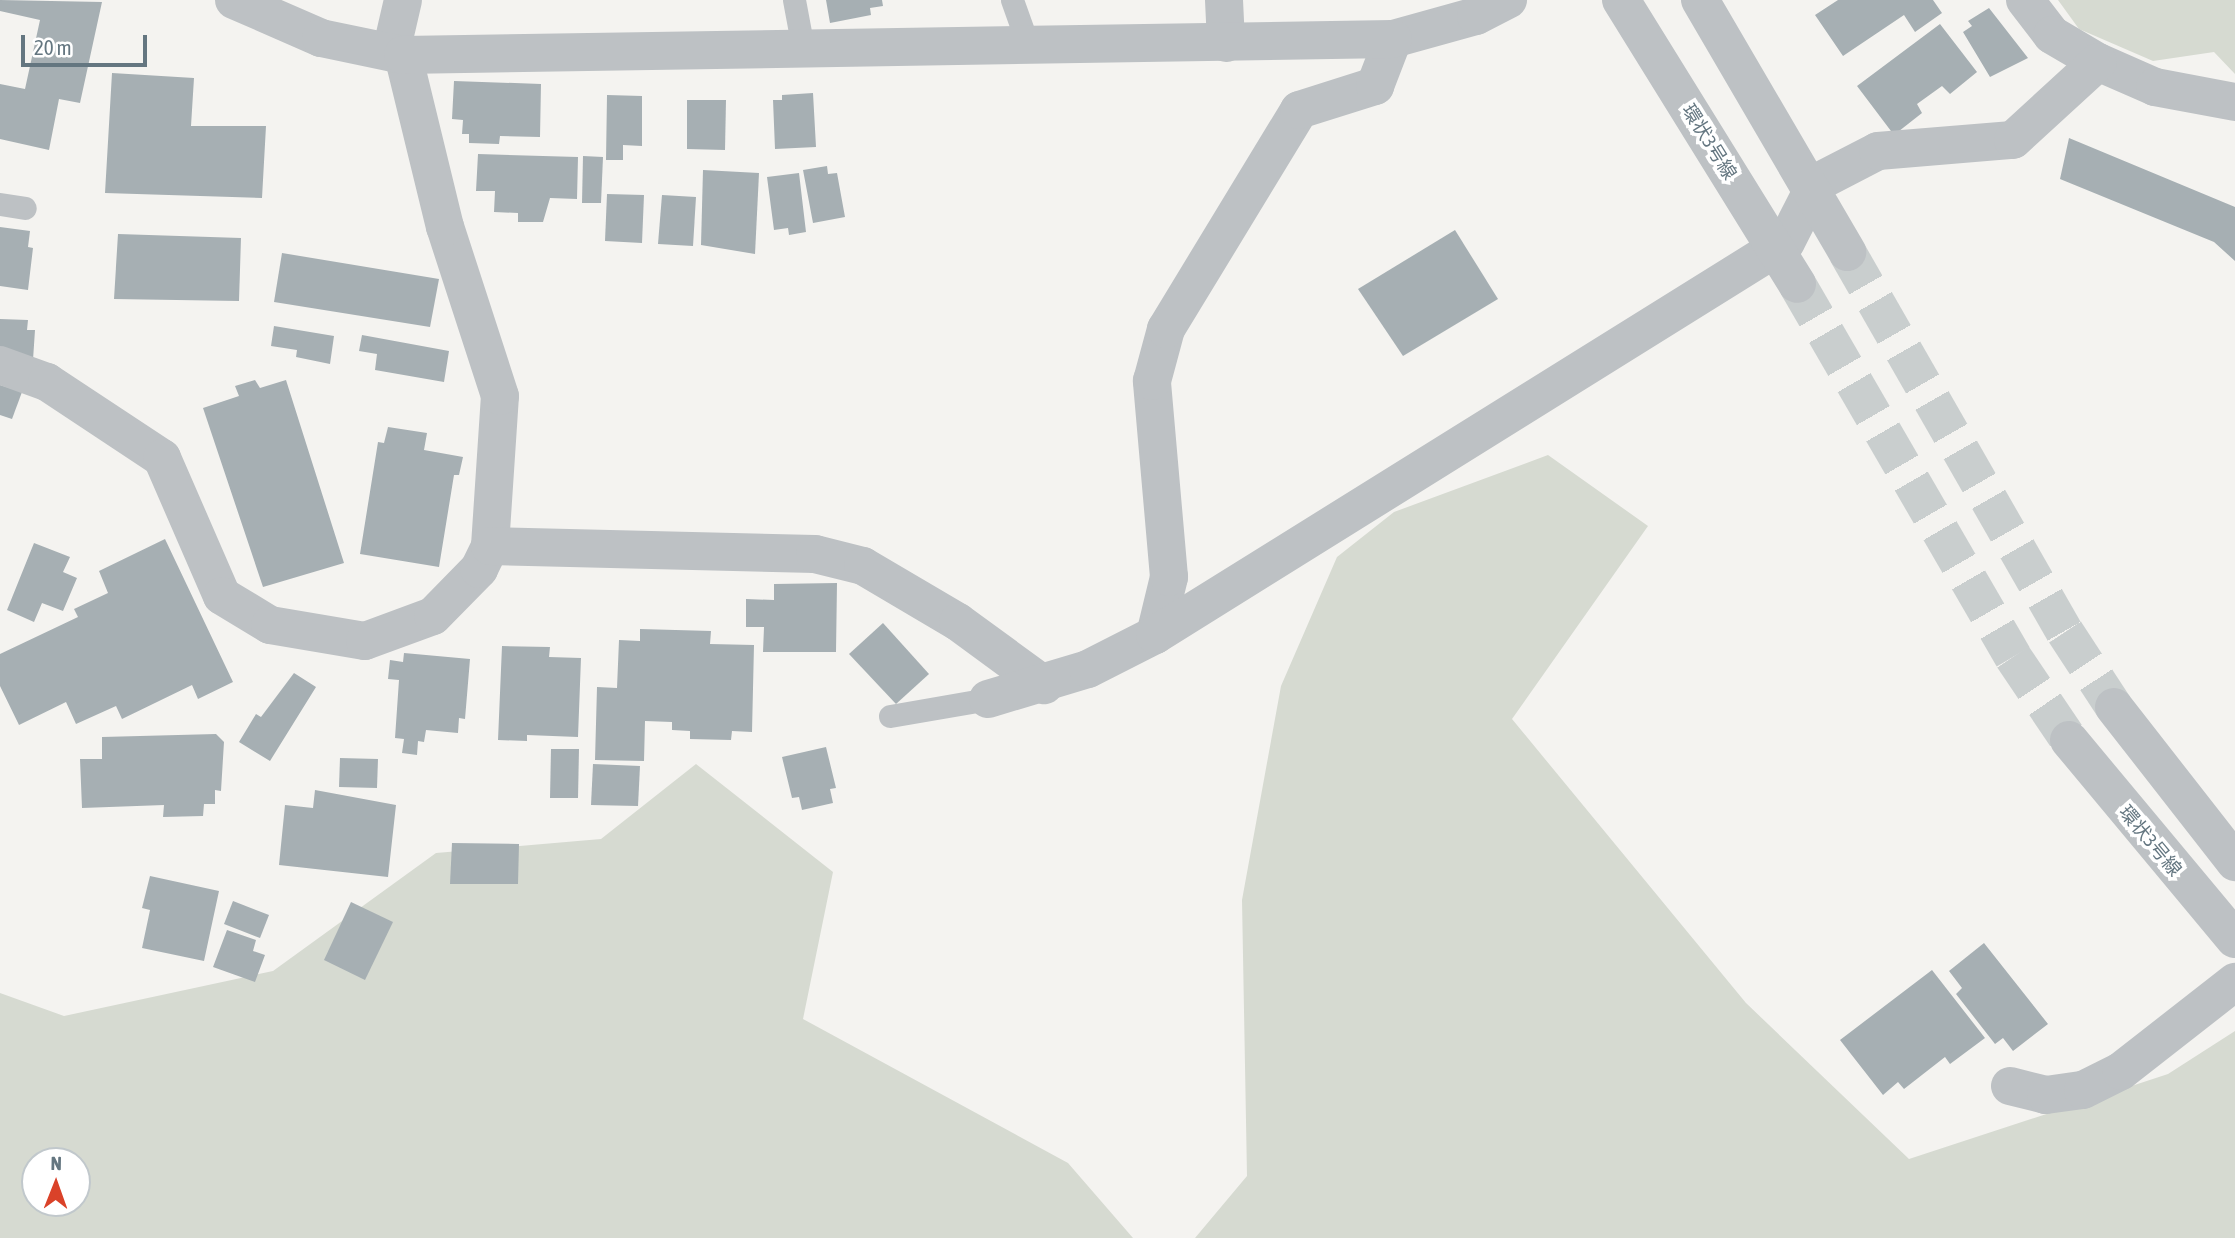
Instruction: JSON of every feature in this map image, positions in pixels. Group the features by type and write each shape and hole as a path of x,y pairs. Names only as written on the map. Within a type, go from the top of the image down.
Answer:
{"street":[{"path":"234,0 321,38 397,54 1226,43 1393,38 1445,12 1508,0"},
{"path":"0,365 47,382 162,458 222,596 270,625 365,641 433,616 479,569 489,546 500,396 445,227 397,54 403,0"},
{"path":"1224,0 1226,43"},
{"name":"環状3号線","path":"1621,0 1797,284"},
{"path":"1700,0 1847,253"},
{"path":"2025,0 2052,35 2098,62 2155,87 2235,102"},
{"path":"1155,635 1169,577 1152,381 1166,329 1299,110 1375,86 1393,38"},
{"path":"988,699 1044,685 1088,669 1155,635 1786,242 1816,183 1878,151 2013,140 2098,62"},
{"path":"489,546 827,556 875,573 958,622 1044,685"},
{"path":"2114,707 2235,862"},
{"name":"環状3号線","path":"2068,740 2235,939"},
{"path":"2010,1086 2046,1095 2083,1090 2120,1072 2235,982"}],"lane":[{"path":"794,0 803,48"},
{"path":"1012,0 1028,45"},
{"path":"0,204 25,208"},
{"path":"890,716 988,699"}],"shaded area":[{"path":"2058,0 2235,0 2235,74 2214,52 2153,61 2079,29"},
{"path":"1548,455 1648,526 1512,719 1746,1003 1909,1159 2168,1074 2235,1031 2235,1238 1195,1238 1247,1176 1242,900 1281,686 1337,557 1394,512"},
{"path":"696,764 833,872 803,1019 1068,1163 1133,1238 0,1238 0,993 64,1016 273,971 436,853 601,839"}],"building":[{"path":"0,0 102,2 80,103 59,99 49,150 0,139 0,84 25,89 40,20 0,11"},
{"path":"826,0 882,0 883,6 870,8 871,15 830,23"},
{"path":"1838,0 1933,0 1942,13 1915,32 1904,15 1843,56 1815,15"},
{"path":"1989,8 2028,58 1990,77 1963,32 1972,26 1968,21"},
{"path":"1940,24 1977,72 1950,94 1942,86 1917,104 1922,113 1894,135 1857,86"},
{"path":"112,73 194,78 191,126 266,126 262,198 105,193"},
{"path":"454,81 541,84 540,137 500,136 499,144 469,143 469,134 462,134 463,120 452,119"},
{"path":"813,93 816,147 775,149 773,100 782,100 782,95"},
{"path":"607,95 642,96 642,146 623,145 623,160 606,160"},
{"path":"687,100 726,100 725,150 687,149"},
{"path":"2069,138 2235,207 2235,261 2214,242 2060,179"},
{"path":"478,154 578,157 577,199 550,198 543,222 518,222 518,213 494,212 495,191 476,191"},
{"path":"583,156 603,157 601,203 582,203"},
{"path":"827,166 828,174 837,173 845,217 813,223 803,170"},
{"path":"703,170 759,173 755,254 701,245"},
{"path":"799,173 806,232 789,235 788,228 774,230 767,177"},
{"path":"607,194 644,195 642,243 605,241"},
{"path":"662,195 696,197 693,246 658,244"},
{"path":"0,227 30,231 28,247 33,248 28,290 0,286"},
{"path":"1455,230 1498,299 1403,356 1358,289"},
{"path":"118,234 241,238 239,301 114,299"},
{"path":"282,253 439,279 430,327 274,302"},
{"path":"0,319 28,320 27,330 35,330 33,360 0,353"},
{"path":"274,326 334,336 330,364 296,357 297,350 271,346"},
{"path":"362,335 449,351 444,382 375,370 377,354 359,351"},
{"path":"255,380 260,388 286,380 344,563 263,587 203,408 239,396 235,386"},
{"path":"0,385 22,392 12,419 0,415"},
{"path":"388,427 427,433 424,450 463,457 459,475 454,475 439,567 360,554 378,442 384,443"},
{"path":"165,539 233,682 198,699 192,685 122,719 116,706 76,724 66,702 19,725 0,686 0,654 78,617 74,609 108,593 99,571"},
{"path":"34,543 70,557 63,572 77,578 63,611 42,603 34,622 7,610"},
{"path":"837,583 836,652 763,652 764,627 746,627 746,599 774,600 774,584"},
{"path":"883,623 929,674 896,704 849,654"},
{"path":"640,629 711,631 710,644 754,645 752,732 732,731 731,740 690,739 690,731 672,730 672,722 645,721 644,761 595,760 597,687 617,688 619,640 640,641"},
{"path":"502,646 550,647 549,657 581,658 578,737 527,735 527,741 498,740"},
{"path":"404,653 470,659 465,719 459,718 458,733 426,730 424,742 418,741 417,755 402,753 404,739 395,738 399,680 388,679 390,660 403,662"},
{"path":"294,673 316,687 270,761 239,742 256,714 261,717"},
{"path":"216,734 224,742 221,791 215,790 215,804 204,804 203,816 163,817 164,805 82,808 80,759 102,759 102,737"},
{"path":"826,747 836,788 830,789 833,803 802,810 799,797 792,798 782,757"},
{"path":"551,749 579,749 578,798 550,798"},
{"path":"340,758 378,759 377,788 339,787"},
{"path":"593,764 640,766 638,806 591,805"},
{"path":"315,790 396,805 388,877 279,865 285,805 313,808"},
{"path":"452,843 519,844 518,884 450,884"},
{"path":"150,876 219,891 204,961 142,948 150,910 142,908"},
{"path":"233,901 269,915 260,938 224,924"},
{"path":"351,902 393,922 365,980 324,960"},
{"path":"227,930 256,940 253,951 265,955 255,982 213,967"},
{"path":"1984,943 2048,1024 2013,1051 2003,1038 1995,1044 1956,994 1962,988 1949,971"},
{"path":"1932,970 1985,1038 1950,1064 1945,1057 1904,1089 1898,1082 1883,1095 1840,1040"}],"tunnel":[{"path":"1847,252 2065,632 2114,707"},
{"path":"1797,284 2013,657 2069,740"}]}
